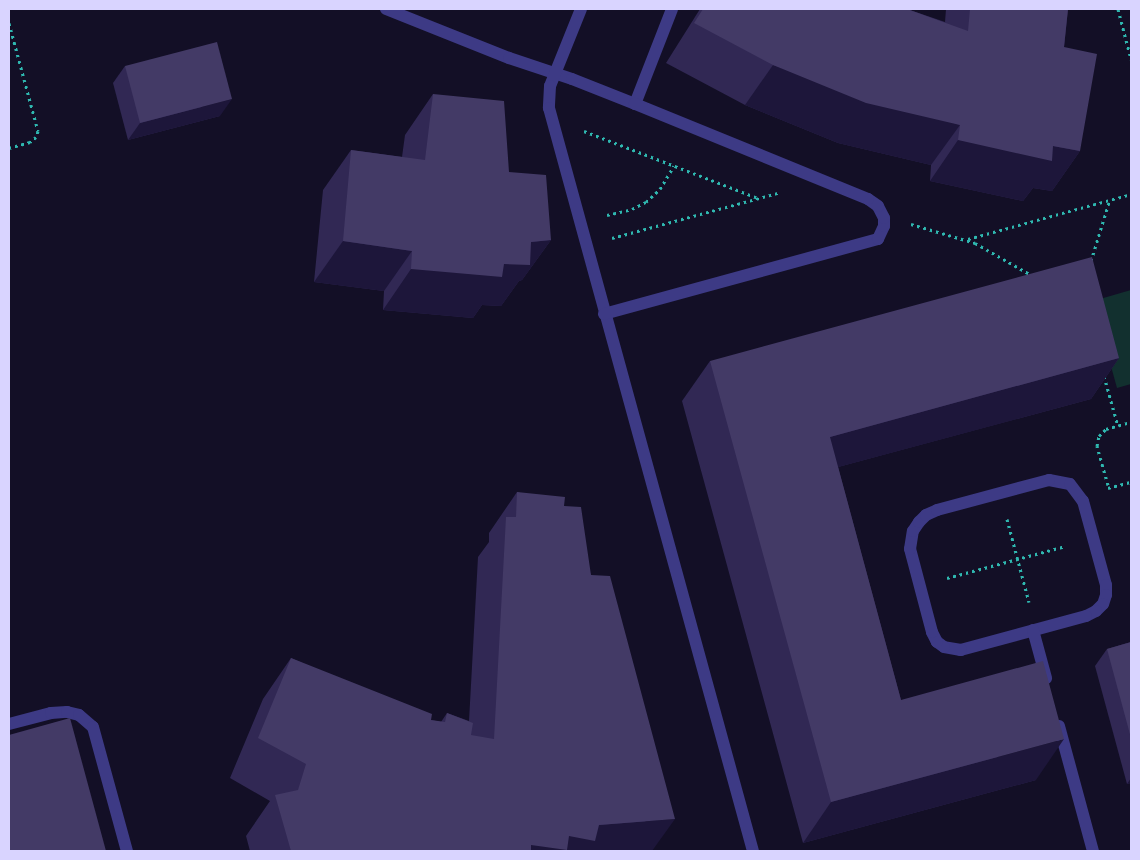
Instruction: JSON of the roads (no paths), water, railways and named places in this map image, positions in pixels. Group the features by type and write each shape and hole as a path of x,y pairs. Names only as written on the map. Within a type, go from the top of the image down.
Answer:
{"lane":[{"path":"386,9 509,58 635,104 824,180 868,199 878,206 884,218 882,233 878,239 604,314"},
{"path":"581,9 549,94 552,119 753,851"},
{"path":"635,104 672,9"},
{"path":"1049,480 1070,484 1083,501 1106,585 1106,595 1103,604 1096,611 1086,616 1035,630 961,650 944,647 938,642 932,632 910,549 913,531 918,522 926,515 937,510 1049,480"},
{"path":"1035,630 1049,687"},
{"path":"9,724 52,713 68,712 79,716 93,726 127,851"},
{"path":"1056,715 1093,851"}]}
